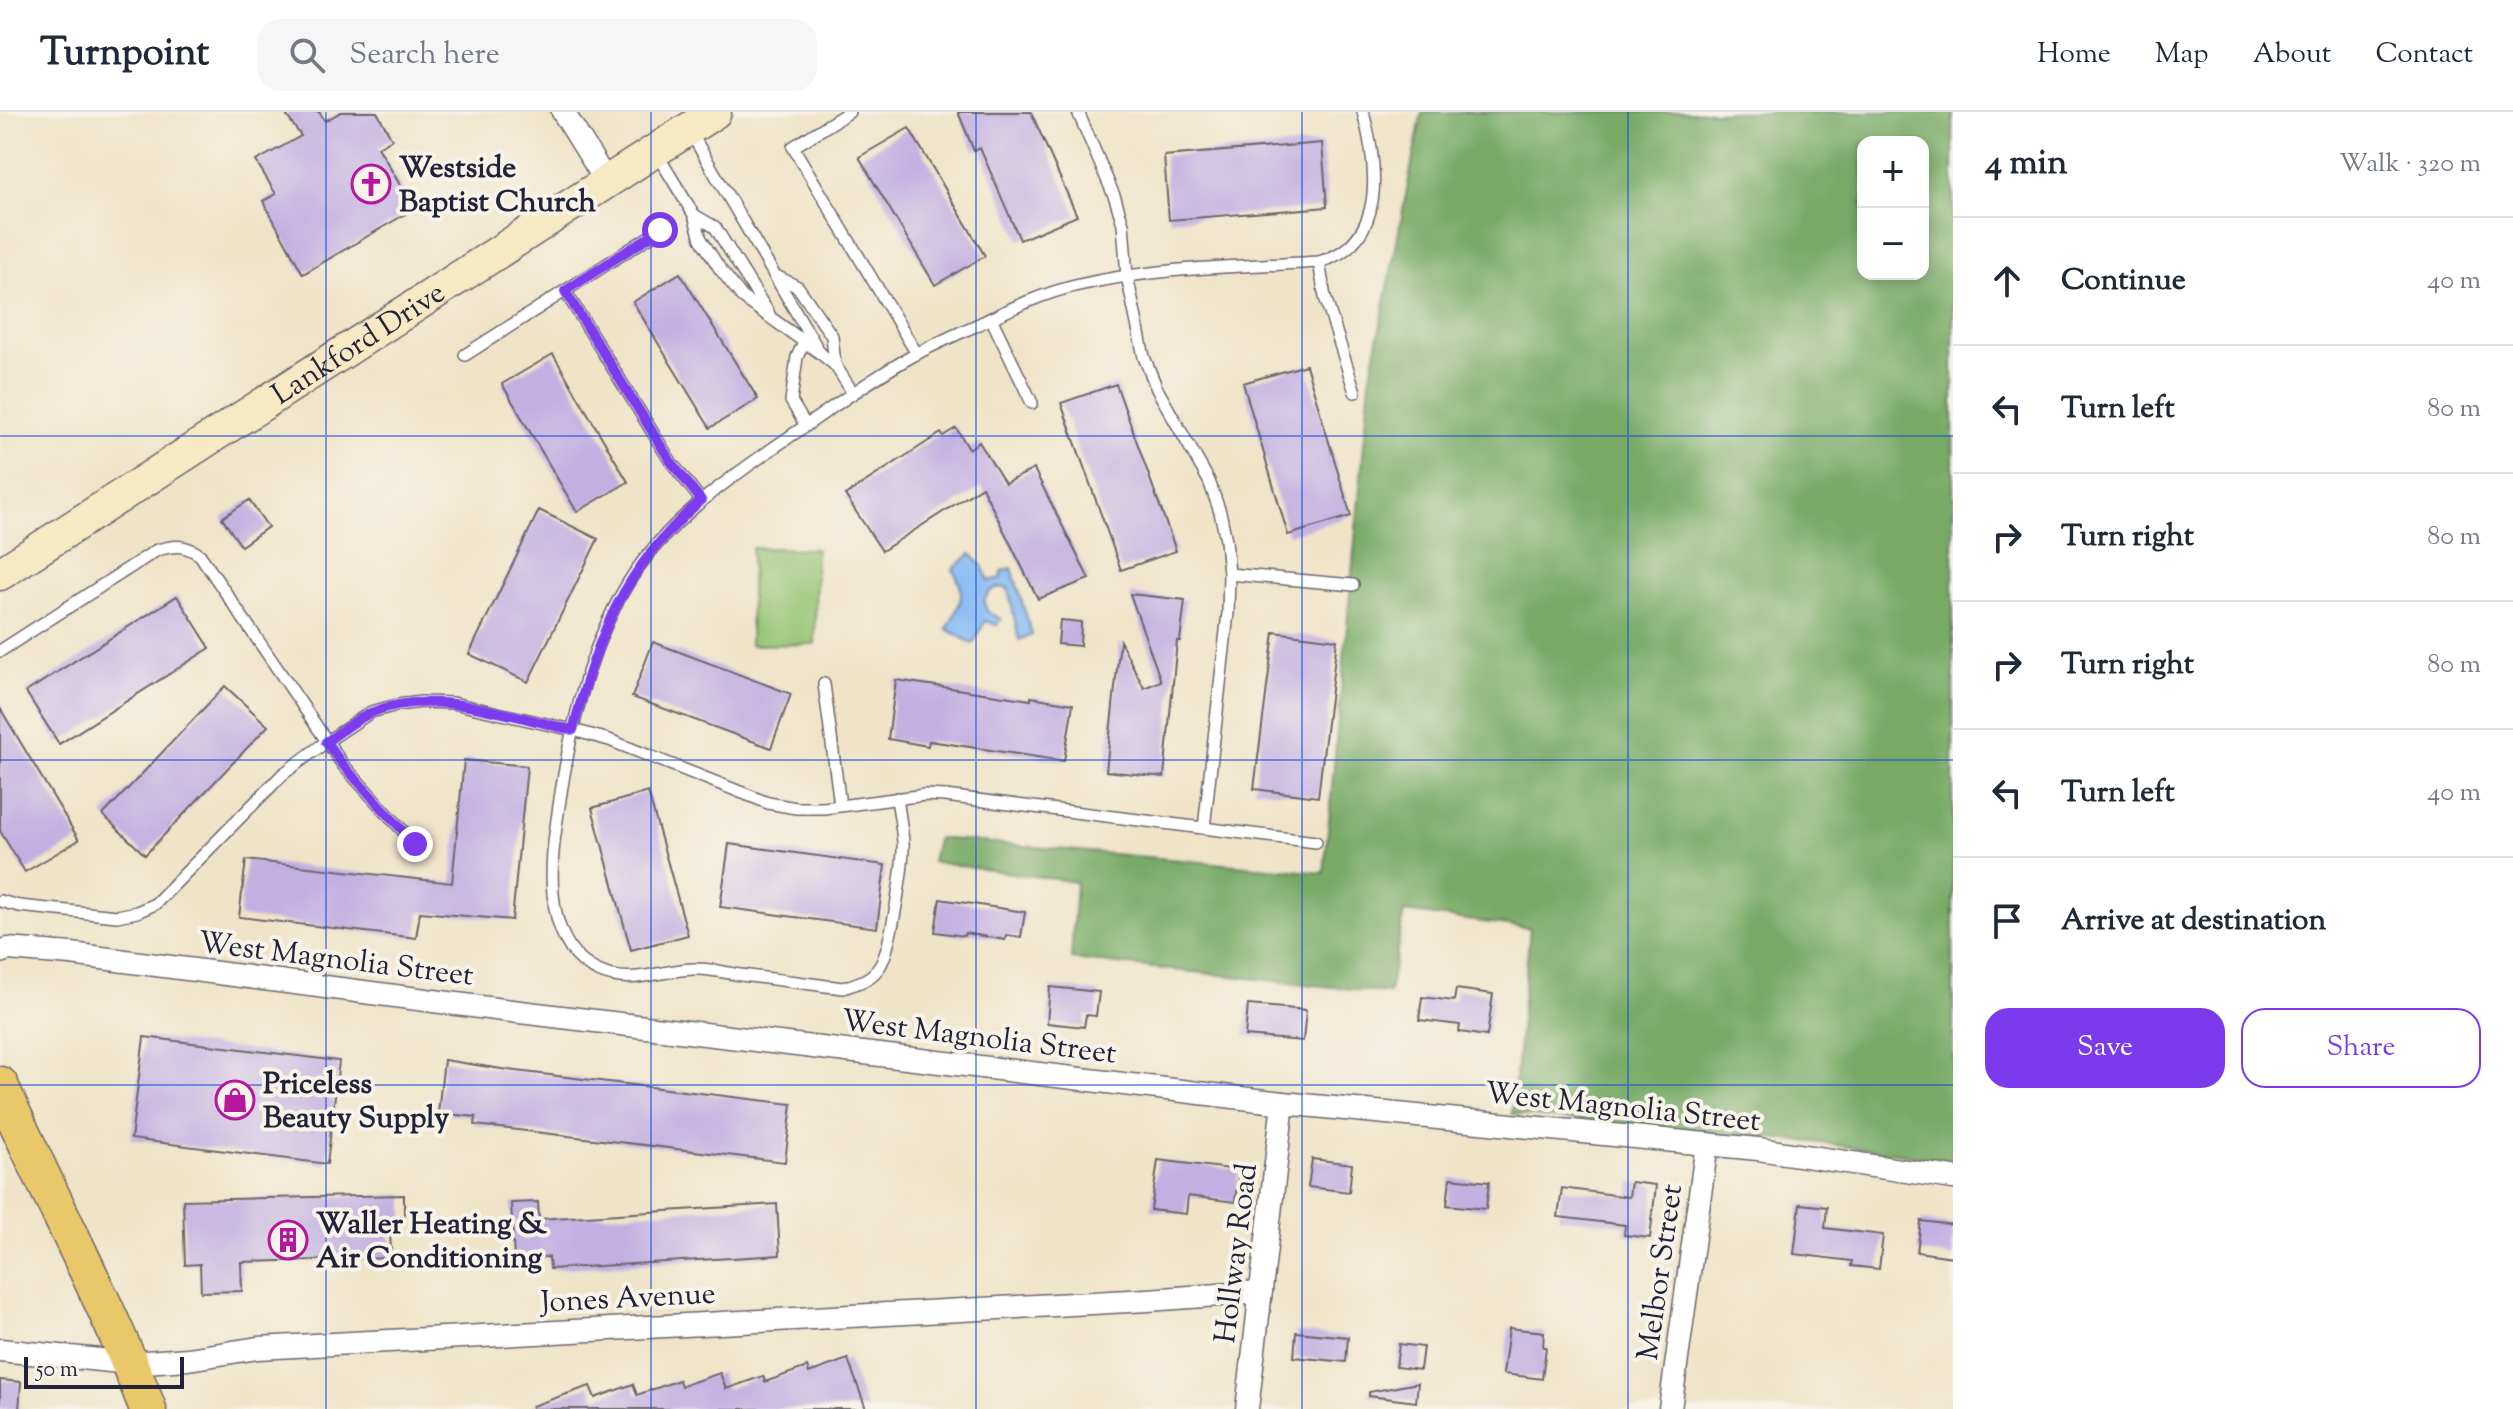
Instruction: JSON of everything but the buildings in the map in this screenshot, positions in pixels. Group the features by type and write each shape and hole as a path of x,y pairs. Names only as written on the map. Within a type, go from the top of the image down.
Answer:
{"main road":[{"name":"Lankford Drive","path":"0,574 702,120"},
{"path":"1,1091 72,1234 148,1409"}],"street":[{"path":"563,112 606,181"},
{"name":"West Magnolia Street","path":"0,952 8,949 71,954 519,1012 1283,1103 1707,1144 1953,1178"},
{"name":"Hollway Road","path":"1247,1409 1283,1103"},
{"name":"Melbor Street","path":"1666,1408 1707,1144"},
{"name":"Jones Avenue","path":"0,1350 130,1363 188,1359 258,1348 1261,1292"}],"lane":[{"path":"849,112 793,147 917,354"},
{"path":"1078,112 1123,224 1127,276 1144,357 1157,389 1202,467 1220,512 1229,574 1228,613 1204,828"},
{"path":"897,798 904,846 891,933 887,952 878,969 865,981 843,988 697,969 621,979 594,970 575,954 558,925 553,899 552,852 573,730 589,671 627,585 647,555 676,523 701,500 853,393 917,354 1043,295 1079,285 1157,272 1319,262 1336,257 1353,243 1367,225 1373,197 1373,159 1363,112"},
{"path":"702,120 772,274 820,353"},
{"path":"654,150 694,215 701,239 743,298 835,365 853,393"},
{"path":"694,215 715,227 773,320"},
{"path":"465,355 660,230"},
{"path":"1319,262 1325,297 1355,392"},
{"path":"772,274 798,287 832,336 835,365"},
{"path":"565,291 671,462 701,500"},
{"path":"991,318 1032,403"},
{"path":"804,342 797,357 791,401 806,426"},
{"path":"0,651 157,550 176,544 189,547 200,555 343,765 415,844"},
{"path":"1229,574 1353,585"},
{"path":"824,684 840,805"},
{"path":"0,901 19,906 117,916 155,904 283,774 371,712 422,702 453,703 609,740 768,803 796,808 925,795 945,796 1316,842"}],"green space":[{"path":"1422,112 1953,112 1953,1161 1814,1142 1512,1114 1530,928 1404,912 1389,993 1071,959 1076,882 932,862 937,838 1324,873 1370,380"},
{"path":"752,548 816,549 815,644 750,645"}],"water":[{"path":"971,554 983,567 989,581 1002,578 1001,571 1012,568 1032,635 1019,640 1008,588 1003,587 990,591 984,602 987,611 1001,619 997,625 985,621 973,644 947,629 956,613 961,593 953,569"}],"place":[{"name":"Westside Baptist Church","path":"371,184"},
{"name":"Priceless Beauty Supply","path":"235,1100"},
{"name":"Waller Heating & Air Conditioning","path":"288,1240"}],"route":[{"path":"415,844 326,742 371,712 422,702 453,703 573,730 589,671 627,585 647,555 701,500 671,462 565,291 660,230"}]}
